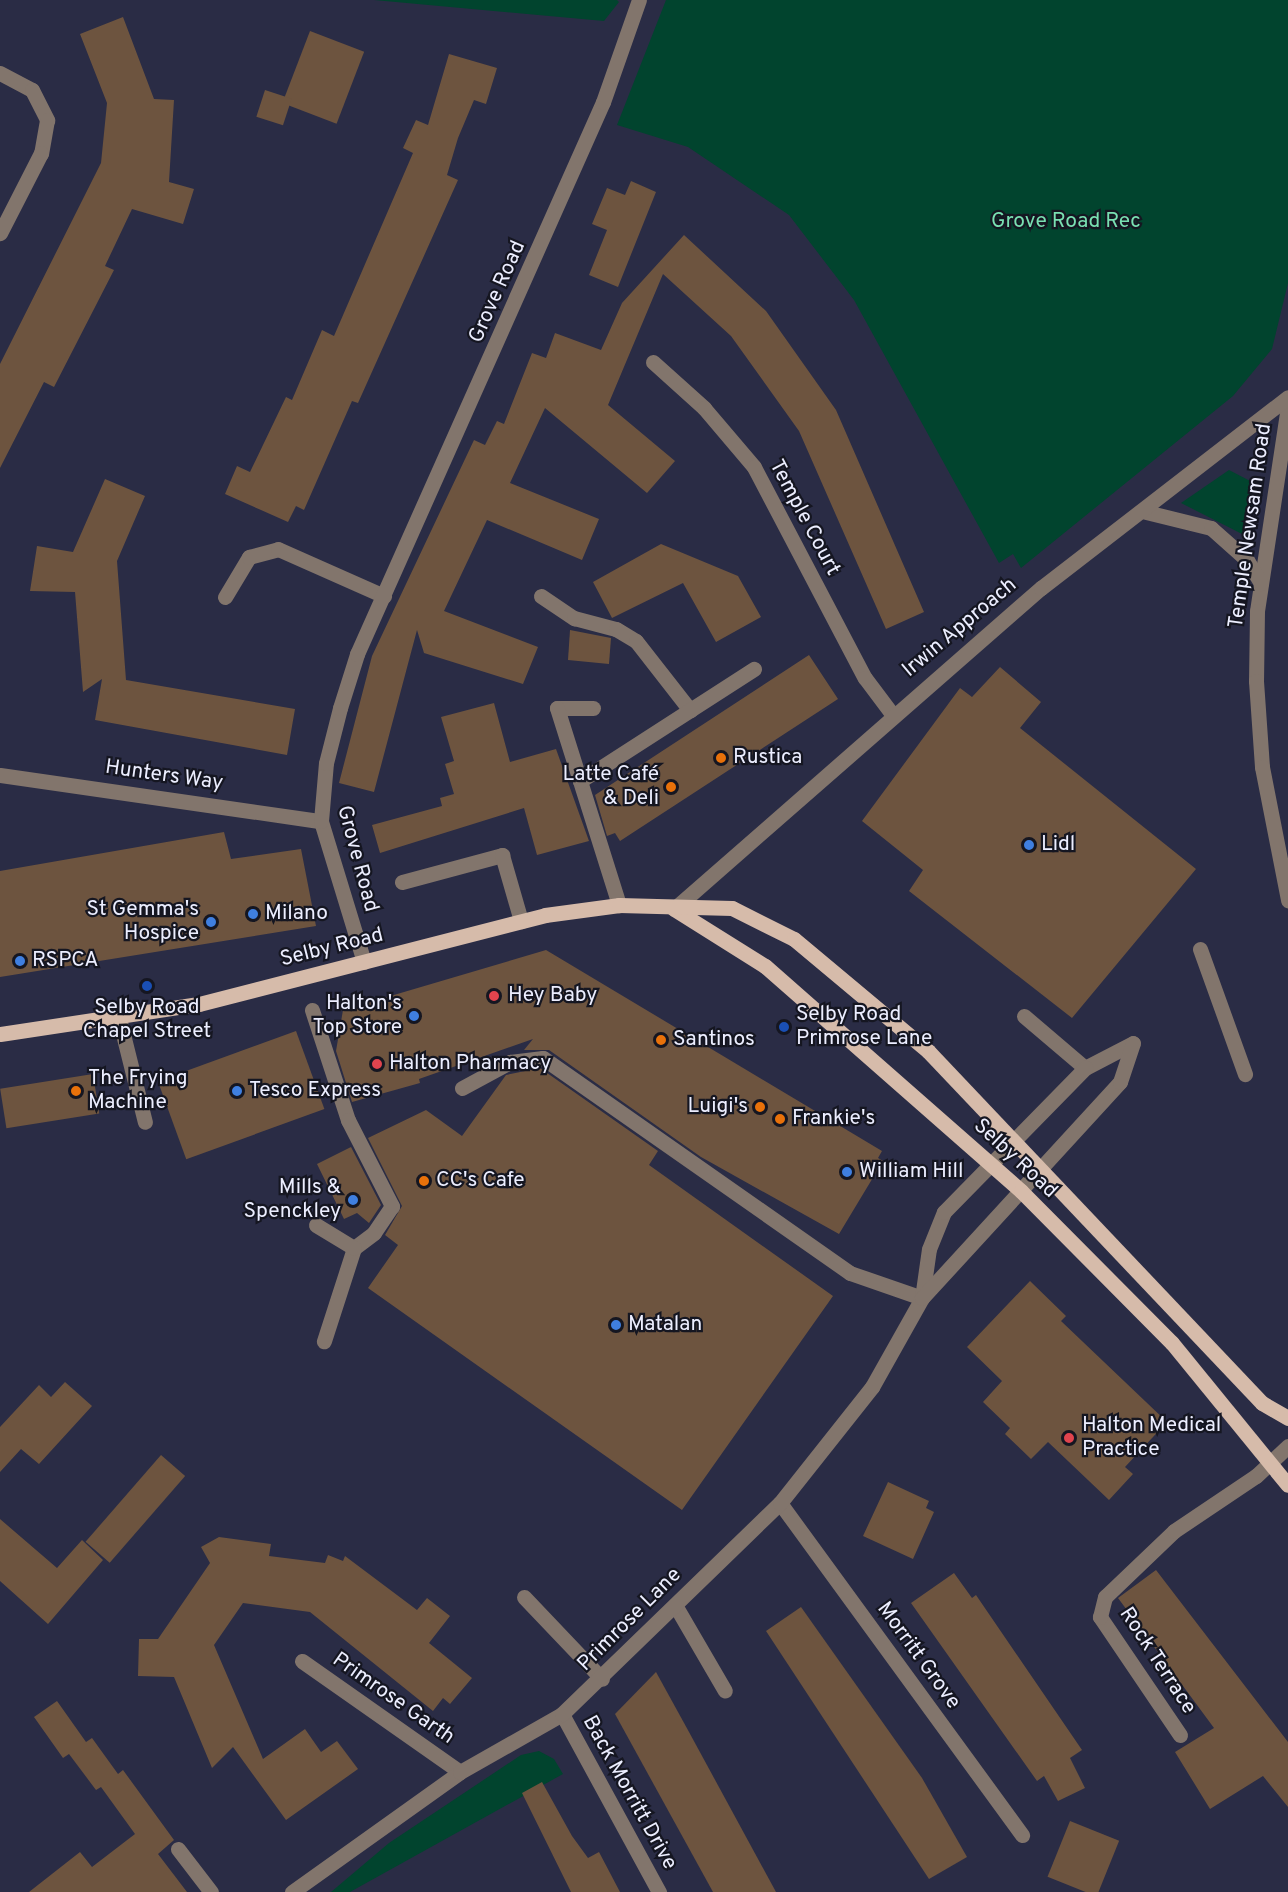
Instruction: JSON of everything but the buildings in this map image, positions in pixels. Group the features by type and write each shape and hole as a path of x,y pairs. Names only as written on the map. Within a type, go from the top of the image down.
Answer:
{"main road":[{"name":"Selby Road","path":"0,1034 119,1018 200,1004 521,921 619,905 674,909 711,904 732,908 794,939 928,1051 1045,1169 1262,1403 1288,1418"},
{"name":"Selby Road","path":"674,909 765,966 1021,1191 1172,1343 1271,1458 1288,1485"}],"street":[{"name":"Grove Road","path":"364,962 321,821 324,774 340,708 384,596 603,102 639,0"},
{"path":"0,233 41,153 46,128 32,90 1,73"},
{"name":"Temple Court","path":"653,362 704,408 754,467 865,678 892,714"},
{"name":"Irwin Approach","path":"674,909 892,714 1041,588 1146,512 1288,397"},
{"name":"Temple Newsam Road","path":"1288,406 1261,583 1256,681 1262,767 1283,854 1288,900"},
{"path":"1146,512 1211,528 1247,560 1261,583"},
{"path":"225,597 249,557 278,549 384,596"},
{"path":"541,596 574,618 616,629 636,641 690,710"},
{"path":"580,781 754,669"},
{"path":"593,708 557,708 619,905"},
{"name":"Hunters Way","path":"0,775 321,821"},
{"path":"402,882 502,855 521,921"},
{"path":"1200,949 1245,1074"},
{"path":"312,1010 348,1120 392,1206 374,1233 354,1248 324,1341"},
{"path":"1024,1016 1085,1068"},
{"path":"119,1018 145,1122"},
{"name":"Primrose Lane","path":"292,1892 460,1772 562,1714 602,1679 780,1503 872,1387 922,1298 1021,1191 1045,1169 1120,1082 1133,1043 1085,1068 989,1162 944,1212 929,1249 922,1298"},
{"path":"462,1088 510,1062 543,1058 850,1273 922,1298"},
{"path":"316,1225 354,1248"},
{"name":"Rock Terrace","path":"1180,1735 1100,1617 1105,1597 1167,1538 1256,1476 1271,1458 1288,1446"},
{"name":"Morritt Grove","path":"780,1503 1022,1835"},
{"path":"524,1597 602,1679"},
{"path":"675,1605 725,1691"},
{"name":"Primrose Garth","path":"302,1661 460,1772"},
{"name":"Back Morritt Drive","path":"562,1714 659,1892"},
{"path":"178,1849 211,1892"}],"green space":[{"path":"374,0 617,0 619,2 604,21"},
{"name":"Grove Road Rec","path":"666,0 1288,0 1288,283 1272,349 1233,396 1021,568 1013,554 999,563 854,300 789,215 688,147 617,125"},
{"path":"1229,470 1256,484 1246,536 1181,503"},
{"path":"539,1751 554,1759 563,1774 350,1892 331,1892 389,1843 521,1755"}],"place":[{"name":"Rustica","path":"721,758"},
{"name":"Latte Café & Deli","path":"671,787"},
{"name":"Lidl","path":"1029,845"},
{"name":"Milano","path":"253,914"},
{"name":"St Gemma's Hospice","path":"211,922"},
{"name":"RSPCA","path":"20,961"},
{"name":"Selby Road Chapel Street","path":"147,986"},
{"name":"Hey Baby","path":"494,996"},
{"name":"Halton's Top Store","path":"414,1016"},
{"name":"Selby Road Primrose Lane","path":"784,1027"},
{"name":"Santinos","path":"661,1040"},
{"name":"Halton Pharmacy","path":"377,1064"},
{"name":"The Frying Machine","path":"76,1091"},
{"name":"Tesco Express","path":"237,1091"},
{"name":"Luigi's","path":"760,1107"},
{"name":"Frankie's","path":"780,1119"},
{"name":"William Hill","path":"847,1172"},
{"name":"CC's Cafe","path":"424,1181"},
{"name":"Mills & Spenckley","path":"353,1200"},
{"name":"Matalan","path":"616,1325"},
{"name":"Halton Medical Practice","path":"1069,1438"}]}
